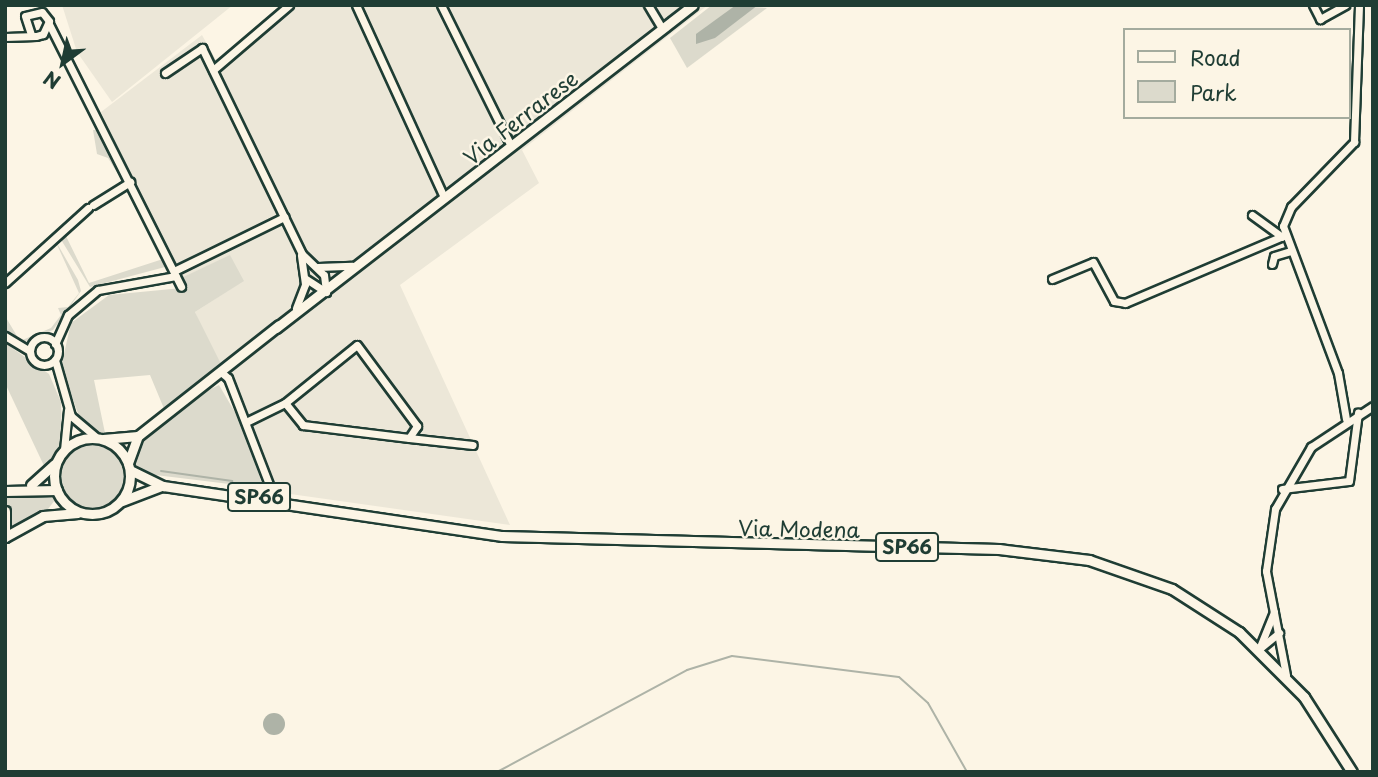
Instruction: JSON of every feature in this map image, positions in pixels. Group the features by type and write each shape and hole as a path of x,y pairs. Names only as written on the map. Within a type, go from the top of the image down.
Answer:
{"main road":[{"name":"Via Ferrarese","path":"276,328 296,309 369,257 443,195 511,146 693,5"},
{"name":"Via Ferrarese","path":"138,436 352,266 369,257"},
{"path":"27,487 57,460 64,450 100,438 138,436 119,503"},
{"name":"Via Modena","path":"100,438 129,467 163,485 275,500 392,523 527,538 1058,554 1152,581 1239,632 1286,675 1352,772"},
{"path":"5,510 5,537 48,514 59,494 57,460"},
{"name":"Via Modena","path":"48,514 84,513 119,503 163,485"},
{"path":"5,491 27,487 59,494 84,513"}],"street":[{"path":"45,5 49,24 62,45 181,286"},
{"path":"213,70 289,5"},
{"path":"356,5 443,195"},
{"path":"441,5 511,146"},
{"path":"648,5 662,29"},
{"path":"1313,5 1320,19 1345,5"},
{"path":"1283,236 1290,209 1356,138 1359,5"},
{"path":"32,11 46,14"},
{"path":"32,11 35,35"},
{"path":"5,36 32,11"},
{"path":"35,35 49,24"},
{"path":"5,36 35,35 62,45"},
{"path":"165,73 202,47 299,248 306,279 296,309"},
{"path":"5,283 90,206 130,182"},
{"path":"1252,215 1283,236 1290,251 1338,373 1346,419"},
{"path":"5,336 18,345 32,347 61,326 98,290 162,276 284,217"},
{"path":"1052,279 1093,262 1114,301 1125,303 1283,236"},
{"path":"299,248 316,266 324,289"},
{"path":"1272,264 1275,256 1290,251"},
{"path":"316,266 352,266"},
{"path":"306,279 324,289"},
{"path":"61,326 55,344 55,360 56,379 68,410 64,450"},
{"path":"44,338 55,344"},
{"path":"246,422 285,403 356,345 413,417 418,426 409,438"},
{"path":"32,347 42,365 56,379"},
{"path":"42,365 55,360"},
{"path":"221,372 246,422 275,500"},
{"path":"285,403 303,425 473,445"},
{"path":"1286,675 1265,555 1282,489 1311,447 1346,419 1373,406"},
{"path":"68,410 100,438"},
{"path":"1282,489 1349,481 1358,413"},
{"path":"1259,649 1273,609"},
{"path":"1239,632 1266,629"},
{"path":"1259,649 1279,632"}],"shaded area":[{"path":"62,5 233,5 112,102 77,52"},
{"path":"281,5 708,5 522,150 539,183 400,285 510,525 269,491 195,312 243,281 230,256 181,278 101,112 202,35 216,60"},
{"path":"736,5 758,5 715,38 696,44 696,34"},
{"path":"274,713 282,716 285,724 282,732 274,735 266,732 263,724 266,716"}],"green space":[{"path":"712,5 767,8 687,68 670,38"},
{"path":"93,130 98,130 123,182 108,158 97,154"},
{"path":"64,232 89,283 163,259 165,267 90,287 60,238"},
{"path":"54,238 78,280 81,291 53,330 21,343 5,333 5,316 20,341 51,328 61,315 58,308 68,307 79,293"},
{"path":"230,255 244,281 195,312 221,364 165,411 150,375 94,380 105,433 92,430 80,419 61,367 71,323 109,295 182,288 181,278"},
{"path":"5,343 49,374 61,402 62,440 46,470 5,383"},
{"path":"219,385 246,431 263,488 139,473 132,458 142,439 194,397"},
{"path":"92,444 104,446 115,453 122,464 122,488 115,499 104,506 92,508 80,506 69,499 62,488 60,476 62,464 69,453 80,446"},
{"path":"51,491 55,500 48,509 11,527 5,495"}],"waterway":[{"path":"161,471 232,481"},
{"path":"497,772 687,670 732,656 899,677 928,703 967,772"}]}
